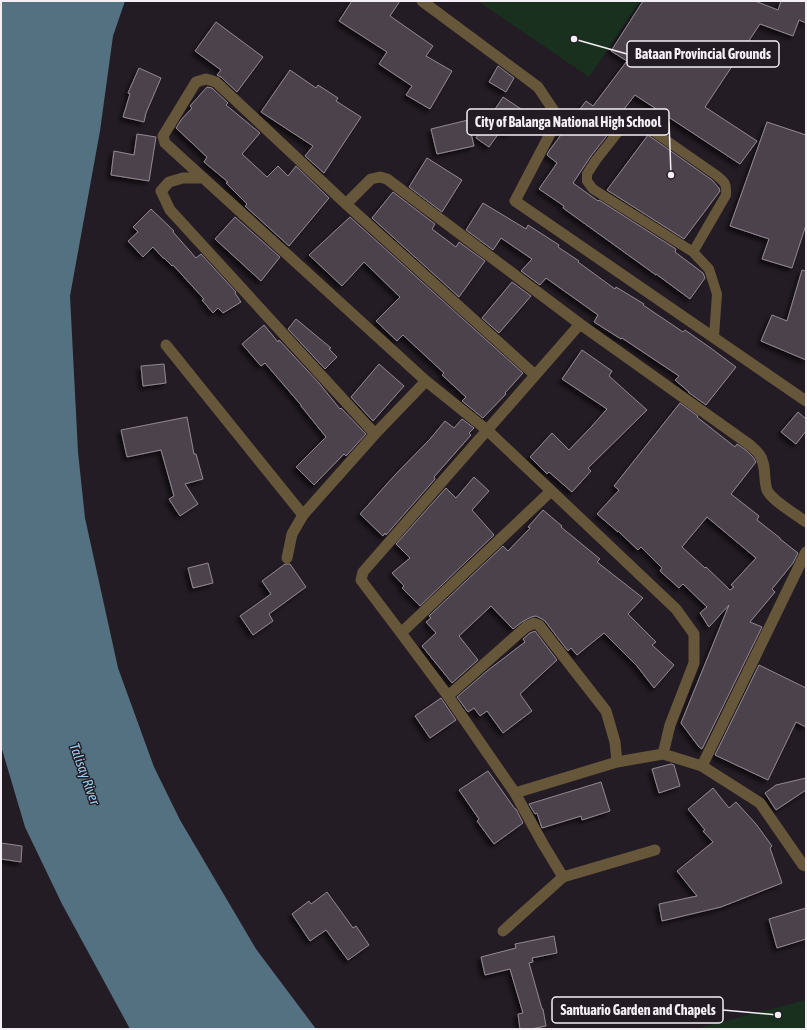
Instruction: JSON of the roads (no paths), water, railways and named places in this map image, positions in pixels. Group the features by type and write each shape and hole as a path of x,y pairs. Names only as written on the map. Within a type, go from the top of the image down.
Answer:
{"street":[{"path":"422,1 538,87 554,111 551,132 515,201 806,401"},
{"path":"535,375 346,204 216,82 206,79 196,82 163,136 165,143 426,381 487,430 676,609 694,634 694,663 670,725 663,754"},
{"path":"346,204 371,179 380,177 387,178 580,324 750,445 760,454 764,464 765,480 768,492 775,500 806,522"},
{"path":"203,178 183,178 168,182 160,191 170,210 375,434"},
{"path":"563,877 515,793 448,696 361,580 363,572 580,324"},
{"path":"166,345 303,515"},
{"path":"287,558 292,534 303,515 375,434 426,381"},
{"path":"401,633 551,491"},
{"path":"702,766 806,552"},
{"path":"448,696 526,627 534,623 539,625 606,711 615,742 617,762"},
{"path":"515,793 617,762 663,754 702,766 760,803 803,865 806,866"},
{"path":"503,931 563,877 655,850"}],"lane":[{"path":"693,252 726,195 727,187 724,181 716,175 637,120 631,120 622,127 596,160 587,174 587,181 593,189 693,252 708,269 717,294 714,337"}],"water":[{"name":"Talisay River","path":"1,1 125,1 113,36 100,131 70,296 78,452 85,518 118,668 154,767 180,820 256,949 316,1029 130,1029 62,904 25,827 1,746"}],"place":[{"name":"Bataan Provincial Grounds","path":"574,39"},
{"name":"City of Balanga National High School","path":"671,175"},
{"name":"Santuario Garden and Chapels","path":"778,1015"}]}
